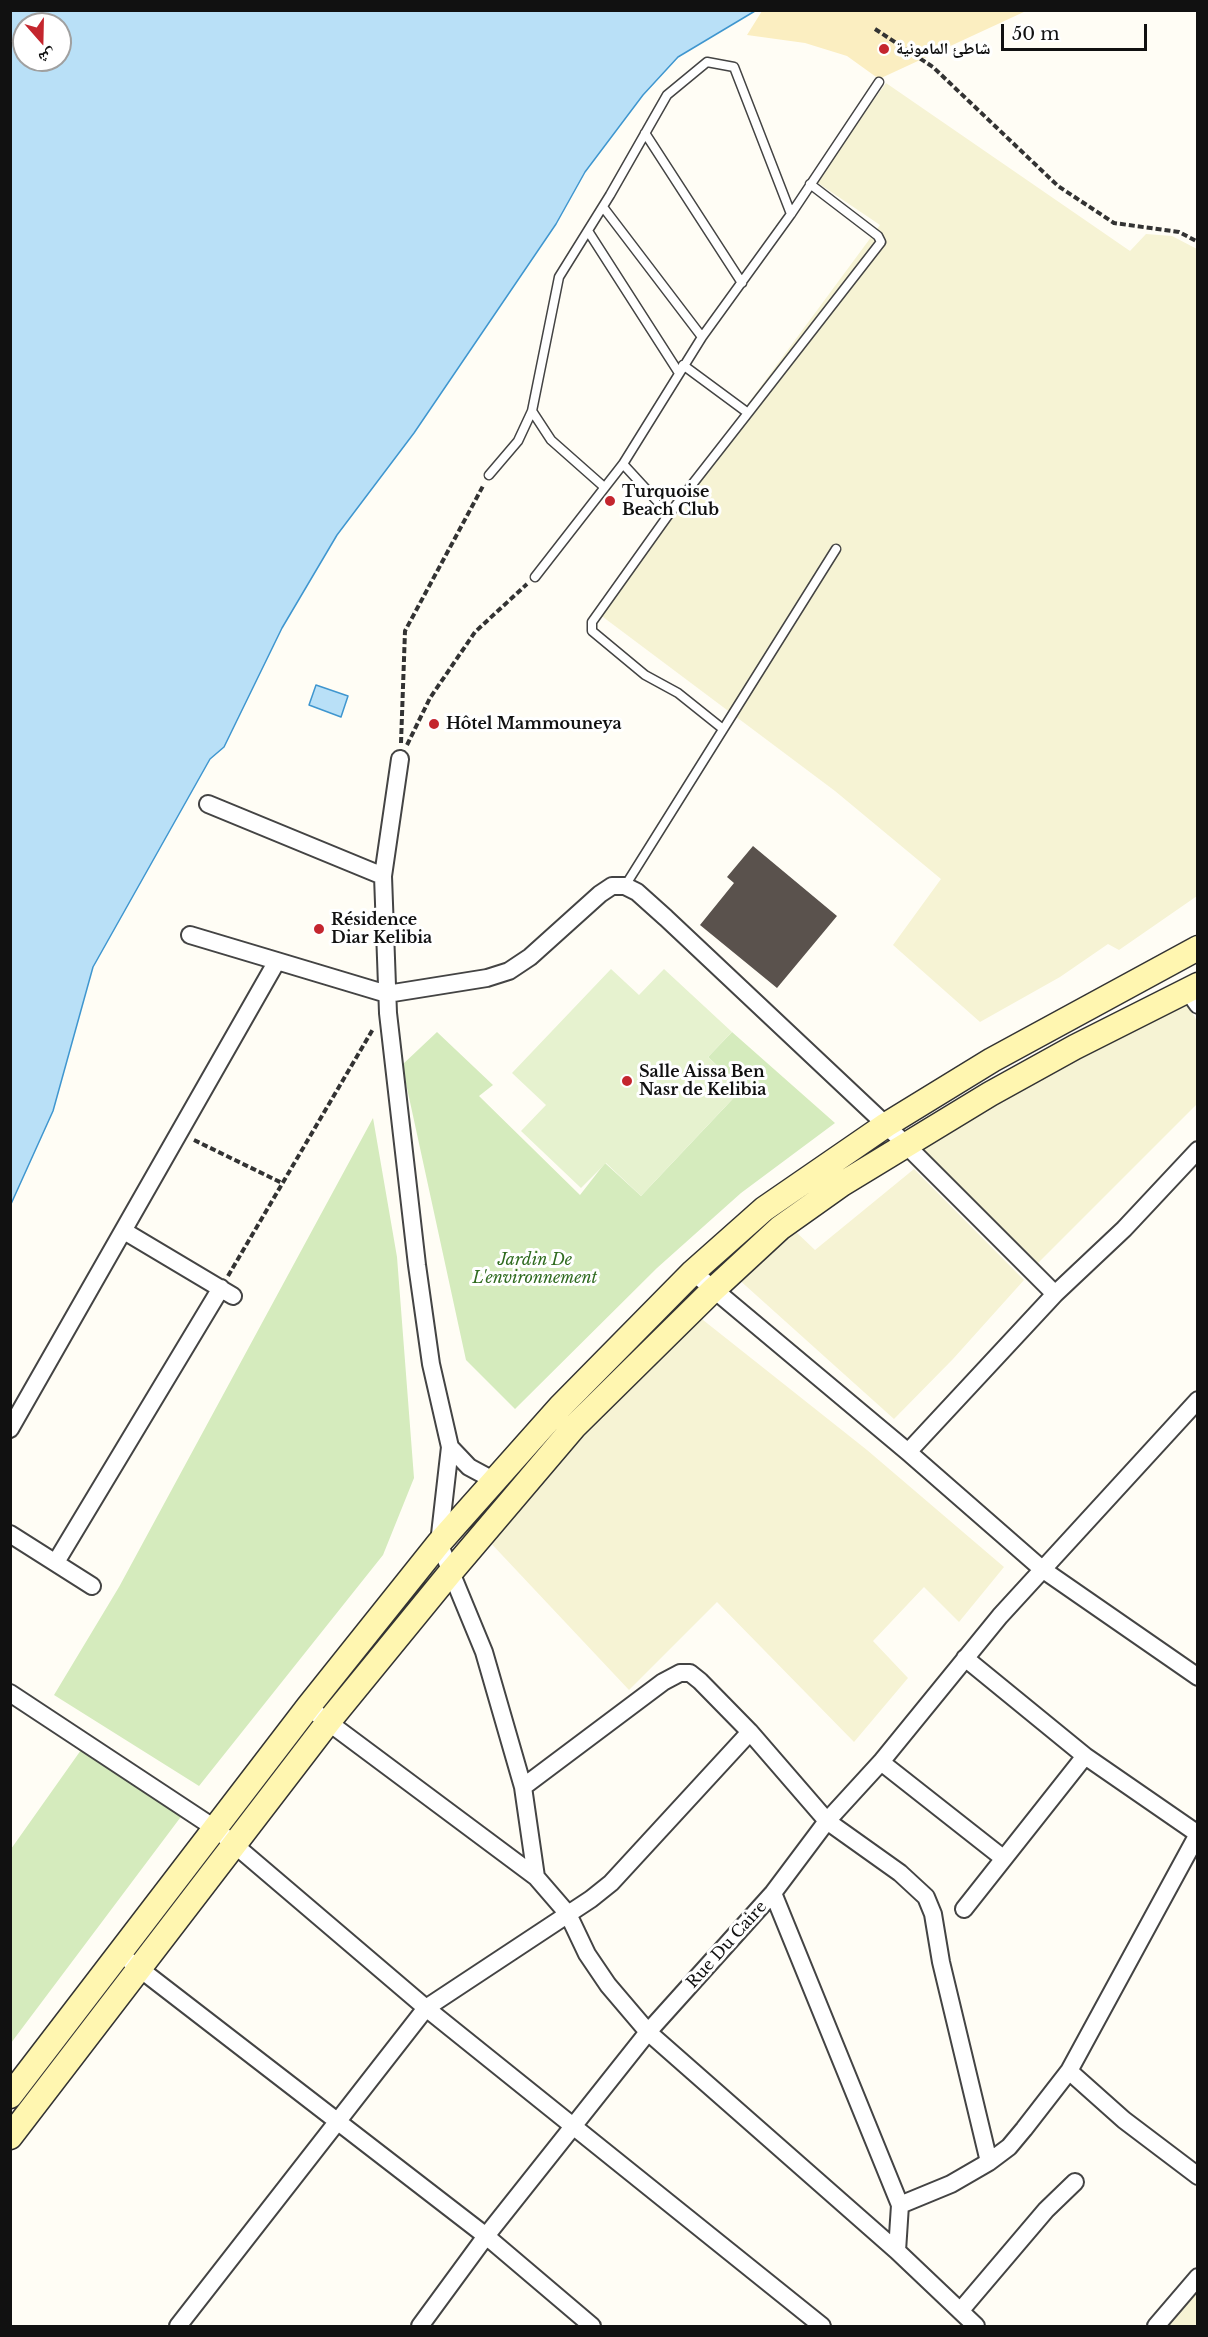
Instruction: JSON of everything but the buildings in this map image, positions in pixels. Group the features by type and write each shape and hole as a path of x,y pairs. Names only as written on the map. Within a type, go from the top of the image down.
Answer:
{"main road":[{"path":"14,2082 216,1829 308,1707 439,1543 561,1407 693,1272 764,1209 886,1125 992,1060 1197,948"},
{"path":"10,2137 235,1847 329,1721 450,1573 574,1428 713,1290 780,1228 842,1184 1075,1047 1194,994"}],"street":[{"path":"400,759 382,876 387,994 417,1265 431,1364 450,1447 439,1543 484,1652 523,1788 536,1877"},
{"path":"208,804 382,876"},
{"path":"190,935 387,994 487,978 509,971 530,957 600,894 612,886 625,885 637,892 666,918 886,1125 1054,1294"},
{"path":"10,1429 277,961"},
{"path":"908,1452 1054,1294 1124,1229 1195,1158"},
{"path":"56,1562 227,1292 124,1231"},
{"path":"693,1272 908,1452 1042,1569 1197,1677"},
{"name":"Rue Du Caire","path":"420,2326 486,2236 648,2032 773,1893 827,1821 880,1762 964,1658 1197,1400"},
{"path":"450,1447 469,1467 495,1481"},
{"path":"10,1534 92,1586"},
{"path":"900,2205 951,2184 989,2162 1017,2138 1069,2071 1197,1834 1085,1756 964,1658"},
{"path":"523,1788 680,1673 690,1673 700,1681 750,1732 827,1821 900,1873 926,1897 933,1914 941,1962 989,2162"},
{"path":"10,1693 216,1829 426,2008 822,2326"},
{"path":"308,1707 536,1877 568,1914 587,1954 608,1985 648,2032 897,2251 976,2326"},
{"path":"178,2326 426,2008 568,1914 611,1882 750,1732"},
{"path":"964,1910 1085,1756"},
{"path":"880,1762 1003,1858"},
{"path":"773,1893 900,2205 897,2251"},
{"path":"118,1953 486,2236 592,2326"},
{"path":"1069,2071 1124,2120 1197,2176"},
{"path":"961,2310 1046,2210 1075,2182"},
{"path":"1156,2326 1197,2277"}],"lane":[{"path":"489,475 518,441 532,411 559,278 603,207 667,95 707,62 734,68 791,214"},
{"path":"535,577 603,486 623,464 702,338 791,214 879,82"},
{"path":"645,134 742,283"},
{"path":"723,729 678,693 645,675 592,631 592,622 669,514 881,242 878,236 810,184"},
{"path":"603,207 702,338"},
{"path":"588,231 681,370 747,413"},
{"path":"532,411 551,440 603,486"},
{"path":"623,464 669,514"},
{"path":"625,885 836,549"}],"path":[{"path":"875,29 933,67 1002,135 1067,192 1114,223 1179,232 1197,242"},
{"path":"400,759 405,631 489,475"},
{"path":"400,759 430,698 475,632 535,577"},
{"path":"227,1292 282,1183 369,1033 388,1013"},
{"path":"180,1133 282,1183"}],"shaded area":[{"path":"886,83 1130,251 1146,234 1172,236 1197,249 1197,896 1119,950 1108,944 1060,977 980,1022 893,945 941,879 835,791 595,611 880,225 815,181"},
{"path":"1184,999 1197,1021 1197,1104 1038,1263 915,1141"},
{"path":"914,1169 1024,1280 953,1359 894,1419 736,1277 794,1230 815,1250"},
{"path":"698,1316 867,1450 1004,1567 959,1622 924,1587 873,1641 908,1678 854,1742 717,1602 629,1690 486,1538"},
{"path":"1197,2274 1197,2326 1152,2326"}],"green space":[{"name":"Salle Aissa Ben Nasr de Kelibia","path":"611,969 639,995 664,969 732,1032 708,1057 742,1089 641,1196 606,1163 581,1188 521,1131 546,1105 512,1073"},
{"name":"Jardin De L'environnement","path":"437,1032 493,1085 479,1096 580,1195 605,1163 641,1196 742,1089 708,1057 732,1032 835,1123 741,1193 657,1268 515,1409 466,1360 402,1065"},
{"path":"373,1118 397,1257 414,1478 383,1555 199,1786 54,1695 119,1587"},
{"path":"81,1750 183,1814 11,2043 11,1849"}],"sand":[{"name":"شاطئ المامونية","path":"762,11 1026,11 879,79 847,56 805,43 747,35"}],"water":[{"path":"11,10 755,11 678,57 643,95 585,172 556,224 414,433 337,535 282,628 224,747 210,759 93,967 53,1111 11,1204"},
{"path":"316,685 348,696 341,717 309,705"}],"place":[{"name":"شاطئ المامونية","path":"884,49"},
{"name":"Turquoise Beach Club","path":"610,501"},
{"name":"Hôtel Mammouneya","path":"434,724"},
{"name":"Résidence Diar Kelibia","path":"319,929"},
{"name":"Salle Aissa Ben Nasr de Kelibia","path":"627,1081"}]}
